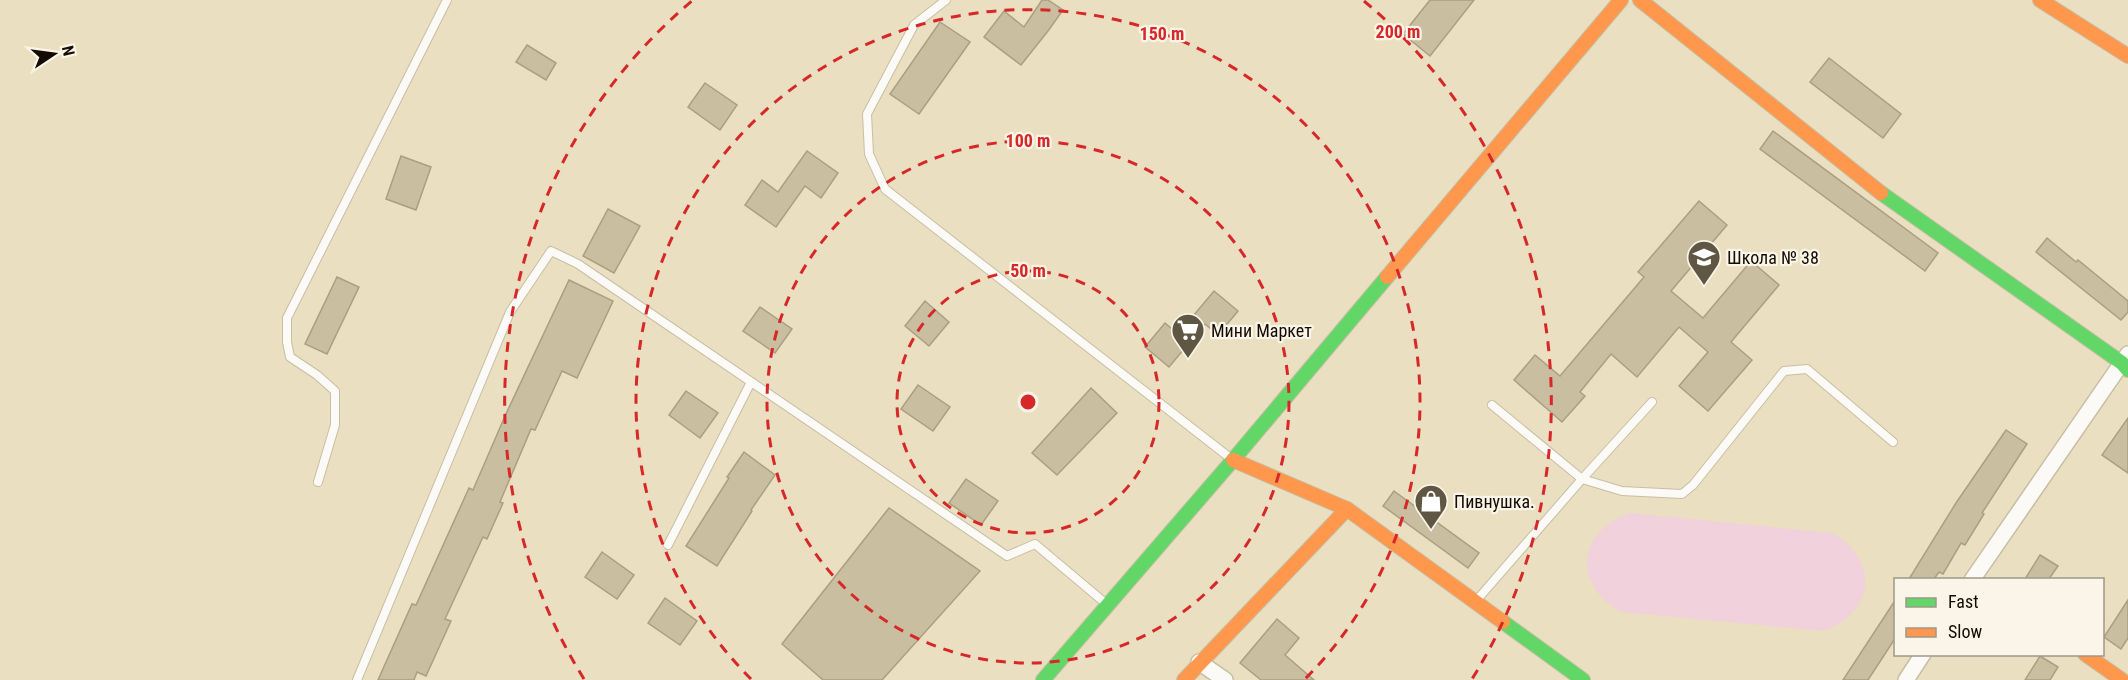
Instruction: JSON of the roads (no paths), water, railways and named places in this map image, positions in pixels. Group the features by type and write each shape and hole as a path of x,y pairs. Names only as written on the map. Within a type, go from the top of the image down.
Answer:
{"main road":[{"path":"1043,680 1233,460 1620,0"},
{"path":"1640,0 1868,184 2126,362"},
{"path":"2040,0 2128,56"},
{"path":"1233,460 1347,509 1583,680"},
{"path":"1184,680 1347,509"},
{"path":"2088,656 2122,680"}],"street":[{"path":"1975,578 2126,362"},
{"path":"1906,680 1922,656"},
{"path":"1199,663 1225,680"}],"lane":[{"path":"318,482 335,425 335,391 317,375 290,357 287,342 287,318 447,0"},
{"path":"946,0 914,25 867,114 869,154 885,189 1233,460"},
{"path":"357,680 510,312 551,251 578,264 1007,556 1035,544 1108,605"},
{"path":"1492,405 1582,478 1622,491 1682,494 1693,484 1784,371 1807,369 1893,442"},
{"path":"668,544 751,382"},
{"path":"1475,602 1582,478 1652,402"}],"place":[{"name":"Школа № 38","path":"1704,286"},
{"name":"Мини Маркет","path":"1188,359"},
{"name":"Пивнушка.","path":"1431,530"}]}
